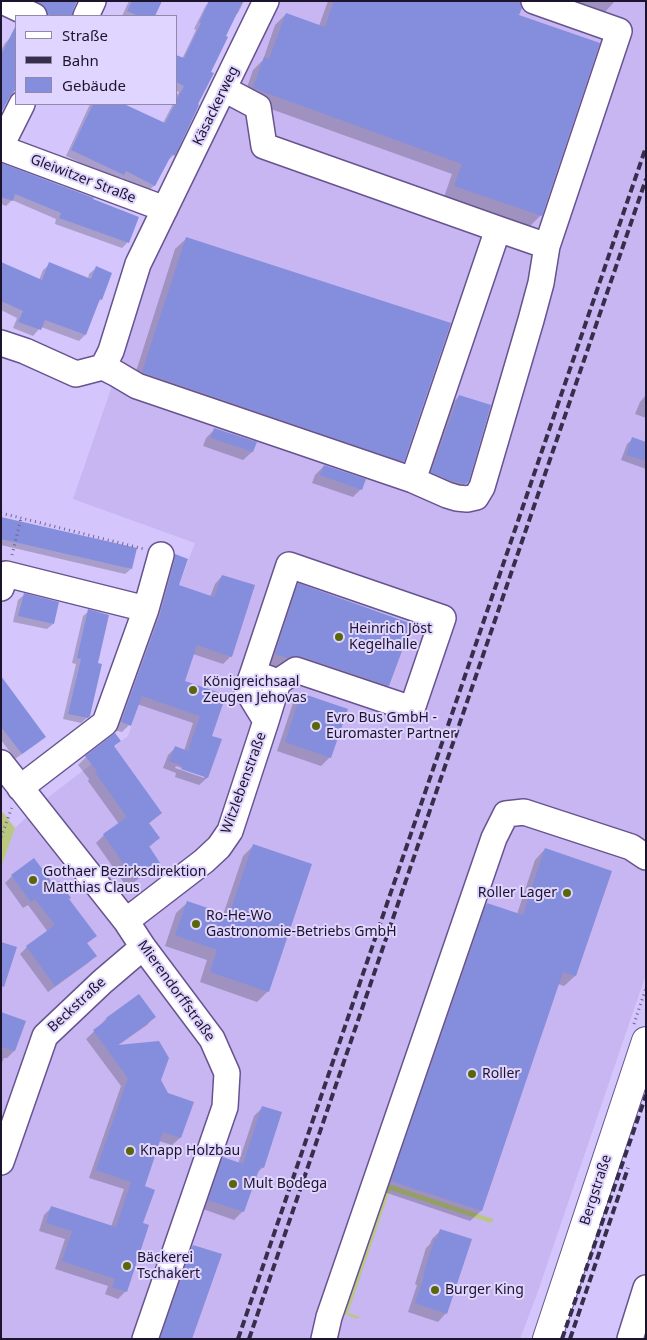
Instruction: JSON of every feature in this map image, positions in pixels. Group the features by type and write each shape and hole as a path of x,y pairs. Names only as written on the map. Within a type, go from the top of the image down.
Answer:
{"main road":[{"name":"Bergstraße","path":"547,1339 646,1041"}],"street":[{"path":"2,1 32,15"},
{"path":"86,15 93,1"},
{"name":"Käsackerweg","path":"103,367 112,351 138,264 266,1"},
{"path":"1,343 25,351 76,374 103,367 137,386 413,480 447,495 468,499 476,497 482,487 531,320 541,283 547,246 619,31 534,1"},
{"path":"224,90 258,107 264,146 547,246"},
{"path":"1,147 22,105"},
{"name":"Gleiwitzer Straße","path":"1,147 164,210"},
{"path":"413,480 498,229"},
{"path":"20,788 105,722 146,609 150,551"},
{"path":"289,565 443,618 412,709 296,670 278,682 253,673 289,565"},
{"path":"4,581 146,609"},
{"name":"Witzlebenstraße","path":"253,673 247,690 266,721"},
{"name":"Witzlebenstraße","path":"126,921 204,861 219,847 230,831 278,682"},
{"name":"Mierendorffstraße","path":"1,763 126,921 212,1039 228,1073 225,1107 145,1339"},
{"path":"324,1339 332,1307 494,838 506,814 524,812 631,847 646,857"},
{"name":"Beckstraße","path":"1,1162 45,1036 102,982 144,947"},
{"path":"630,1339 646,1288"}],"path":[{"path":"1,513 150,551"},
{"path":"4,581 22,517"},
{"path":"1,837 20,788"}],"shaded area":[{"path":"266,1 646,1 646,974 520,1339 1,1339 1,868 15,828 46,799 128,736 195,543 73,499 123,354 150,268"}],"green space":[{"path":"1,810 15,828 1,868"},
{"path":"382,1182 493,1219 493,1221 491,1223 390,1190 348,1313 360,1317 357,1319 337,1311"}],"building":[{"path":"36,1 77,1 72,15 50,15 45,7"},
{"path":"132,1 162,1 155,15 137,15 127,11"},
{"path":"209,1 243,1 211,72 214,73 175,156 172,154 155,186 126,171 124,175 71,150 93,105 126,105 165,123 174,105 178,105 178,96 184,86 178,83 178,56 184,58 201,23 199,23"},
{"path":"334,1 520,1 522,8 519,15 600,43 542,216 454,186 462,164 253,88 264,57 269,59 286,13 325,27"},
{"path":"15,27 15,90 1,113 1,55"},
{"path":"1,163 139,217 129,243 59,218 61,213 15,194 13,201 1,197"},
{"path":"186,237 451,323 404,462 142,372"},
{"path":"1,262 42,280 49,262 91,279 96,266 112,273 86,335 45,320 41,330 18,322 23,311 1,301"},
{"path":"459,395 491,405 469,481 466,484 448,480 431,472"},
{"path":"214,428 257,442 253,452 211,438"},
{"path":"632,437 646,442 646,461 626,455"},
{"path":"324,465 366,479 362,490 320,475"},
{"path":"1,517 137,548 132,569 1,539"},
{"path":"175,554 188,559 179,585 214,597 222,575 255,585 232,657 197,645 185,681 226,695 212,736 222,739 208,778 181,769 183,766 169,761 175,746 188,751 200,716 142,696 131,726 121,722 160,614"},
{"name":"Heinrich Jöst Kegelhalle","path":"298,583 412,624 389,686 301,656 287,658 275,654"},
{"path":"24,593 59,602 54,624 18,616"},
{"path":"88,609 109,615 98,663 102,664 88,718 68,714 81,659 77,658"},
{"path":"1,676 46,737 22,754 1,727"},
{"name":"Evro Bus GmbH - Euromaster Partner","path":"301,693 348,709 331,758 285,742"},
{"path":"115,733 121,741 114,746 162,813 149,823 160,838 149,846 160,863 135,880 103,834 127,817 85,756"},
{"path":"253,844 312,864 269,992 210,972 217,950 175,935 187,901 229,915"},
{"name":"Roller","path":"545,848 612,871 576,976 563,972 482,1211 391,1181 487,903 523,915"},
{"path":"34,858 54,885 59,881 71,898 69,899 97,936 87,943 97,956 55,986 26,946 55,925 35,899 31,902 11,875"},
{"path":"1,942 17,947 4,987 1,986"},
{"path":"139,994 156,1017 118,1045 159,1041 169,1058 161,1080 168,1093 194,1102 181,1138 163,1132 145,1186 155,1190 143,1223 149,1225 127,1292 112,1287 115,1279 62,1261 72,1231 46,1223 51,1206 116,1227 131,1182 96,1170 128,1078 93,1030"},
{"path":"1,1012 26,1021 15,1051 1,1047"},
{"path":"262,1106 282,1112 264,1168 260,1167 244,1212 208,1200 223,1157 243,1164"},
{"path":"440,1229 472,1239 447,1314 415,1303 435,1238 437,1239"},
{"path":"193,1245 222,1254 192,1339 160,1339"}],"railway":[{"path":"238,1339 646,147"},
{"path":"249,1339 646,179"},
{"path":"562,1339 646,1095"},
{"path":"570,1339 628,1168"}],"place":[{"name":"Heinrich Jöst Kegelhalle","path":"339,637"},
{"name":"Königreichsaal Zeugen Jehovas","path":"193,690"},
{"name":"Evro Bus GmbH - Euromaster Partner","path":"316,726"},
{"name":"Gothaer Bezirksdirektion Matthias Claus","path":"33,880"},
{"name":"Roller Lager","path":"567,893"},
{"name":"Ro-He-Wo Gastronomie-Betriebs GmbH","path":"196,924"},
{"name":"Roller","path":"472,1074"},
{"name":"Knapp Holzbau","path":"130,1151"},
{"name":"Mult Bodega","path":"233,1184"},
{"name":"Bäckerei Tschakert","path":"127,1266"},
{"name":"Burger King","path":"435,1290"}]}
